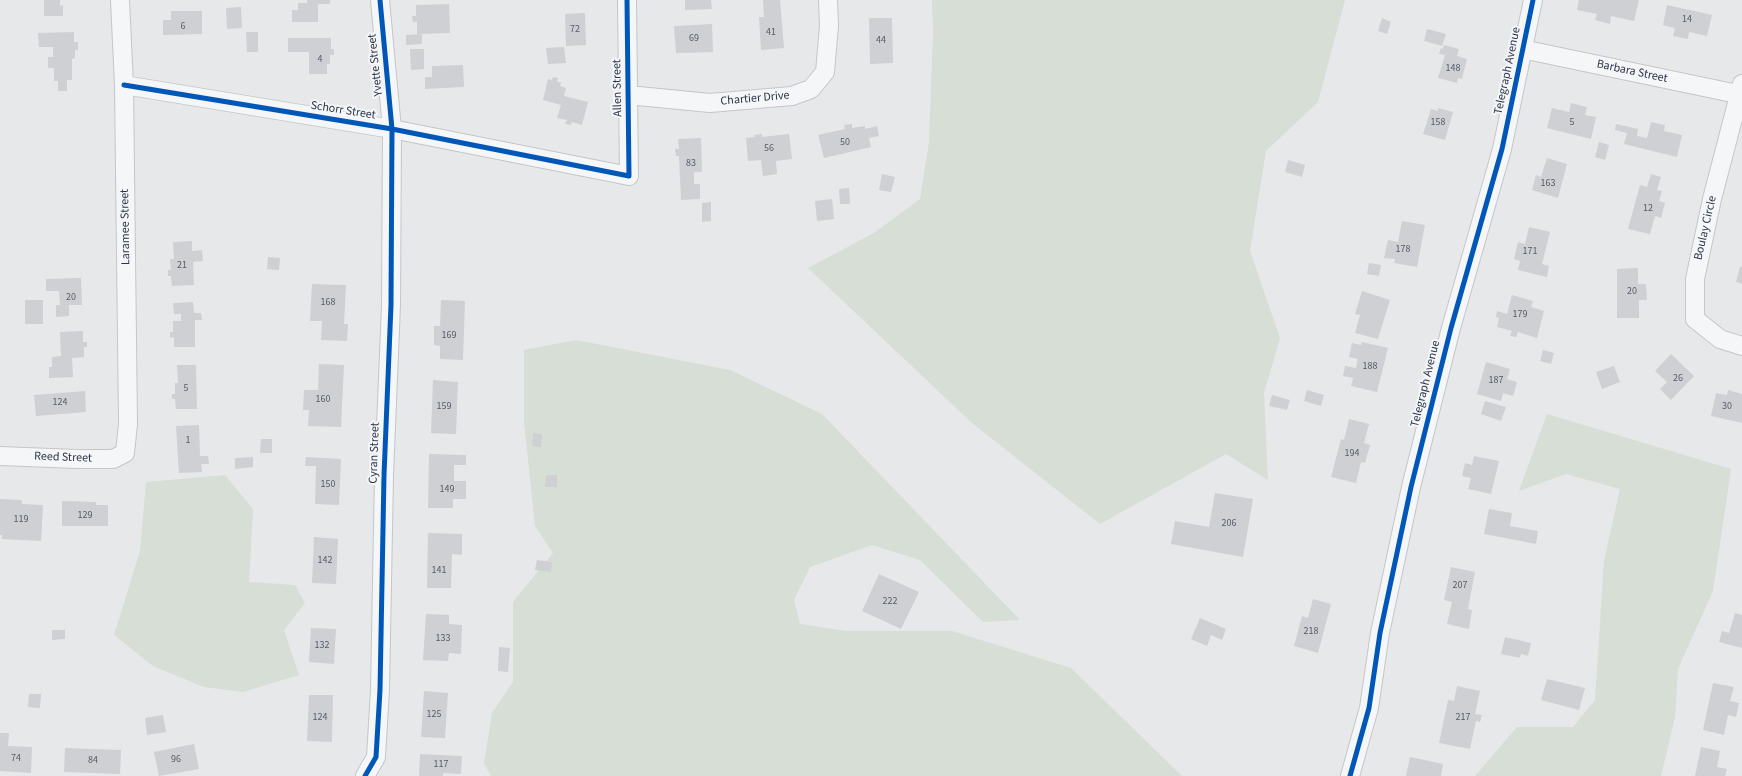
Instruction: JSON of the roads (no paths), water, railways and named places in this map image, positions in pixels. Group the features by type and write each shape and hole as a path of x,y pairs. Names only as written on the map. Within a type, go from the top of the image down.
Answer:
{"street":[{"name":"Laramee Street","path":"120,0 124,85 128,424 125,454"},
{"name":"Yvette Street","path":"380,0 392,129"},
{"name":"Allen Street","path":"627,0 629,176"},
{"name":"Chartier Drive","path":"628,95 710,103 792,96 811,90 825,72 829,26 828,0"},
{"name":"Telegraph Avenue","path":"1350,776 1369,708 1380,633 1411,487 1451,328 1502,149 1533,0"},
{"name":"Barbara Street","path":"1522,49 1741,91"},
{"name":"Schorr Street","path":"124,85 392,129 629,176"},
{"name":"Boulay Circle","path":"1741,91 1712,199 1695,279 1694,319 1720,339 1742,346"},
{"name":"Cyran Street","path":"365,776 376,757 380,690 384,475 391,305 392,129"},
{"name":"Reed Street","path":"0,456 77,460 112,459 125,454"}]}
